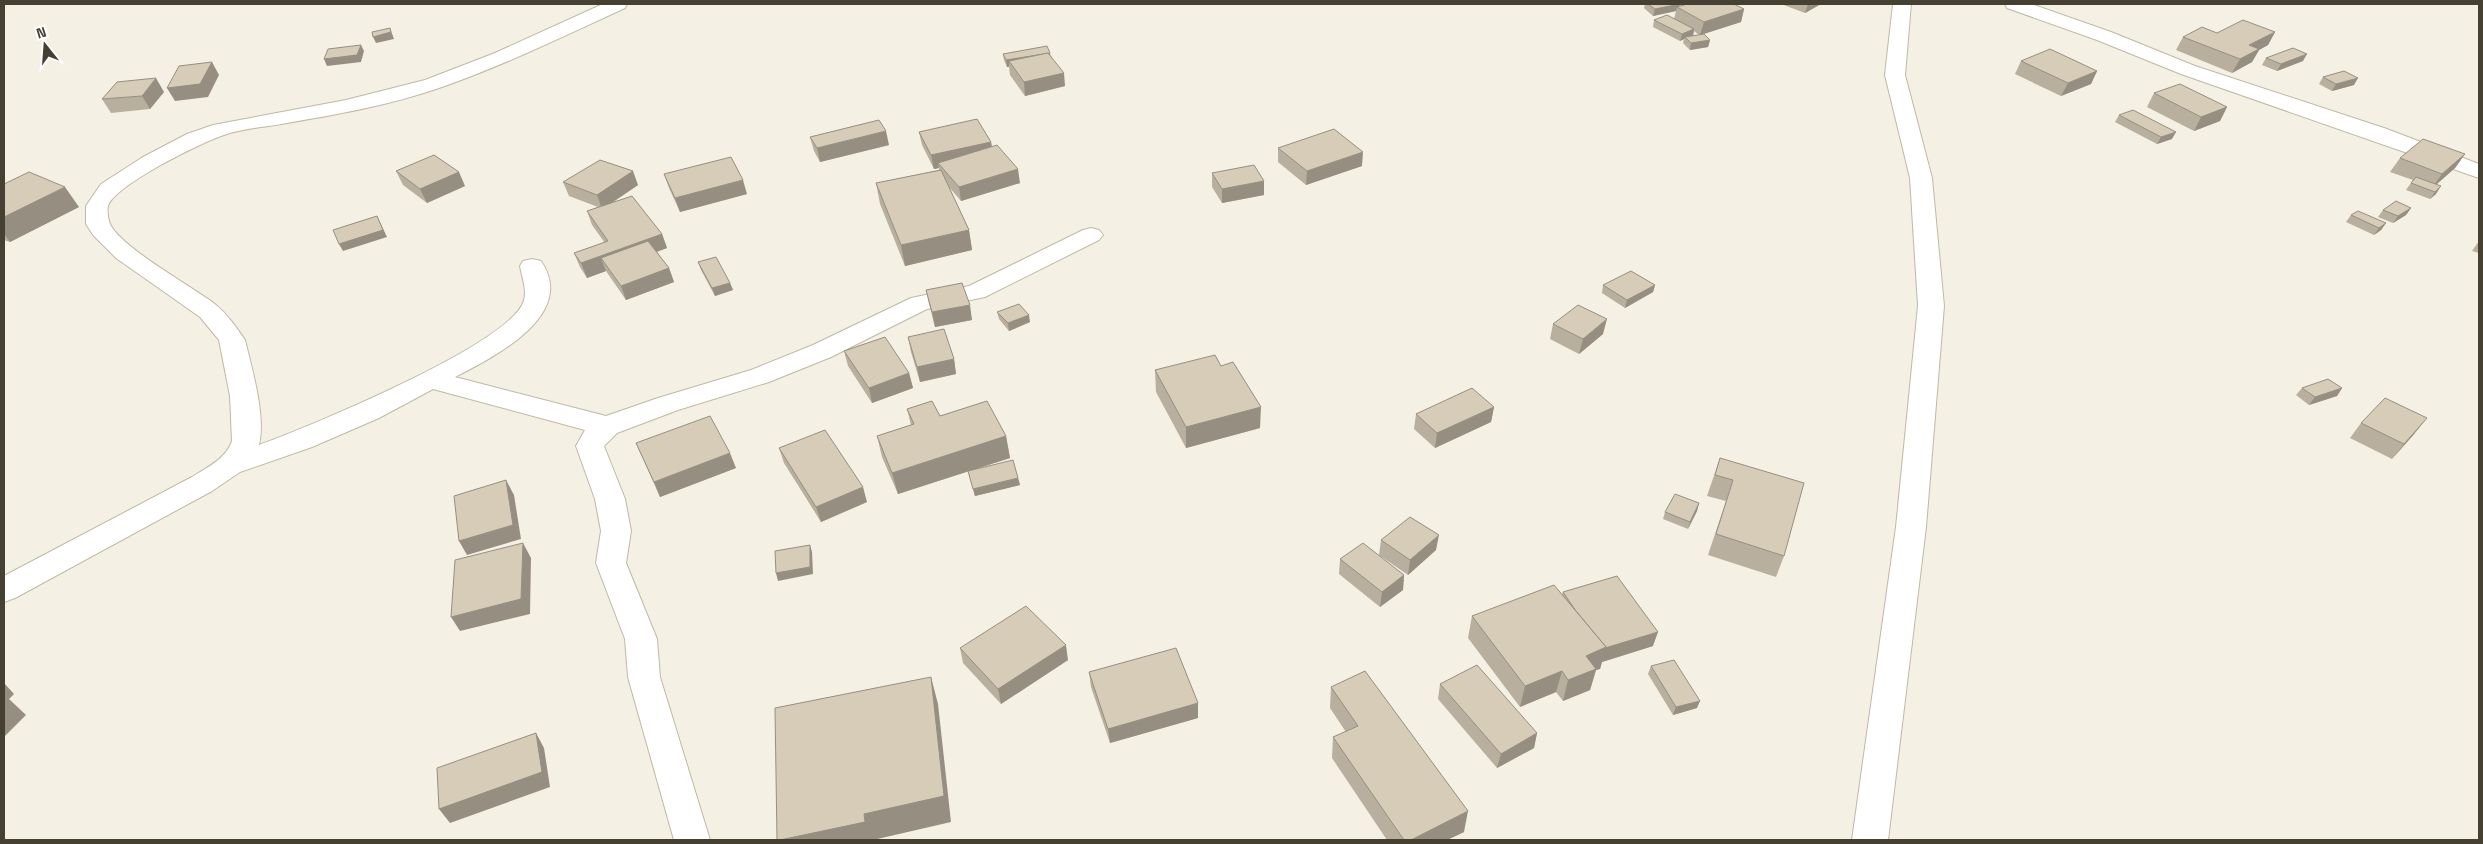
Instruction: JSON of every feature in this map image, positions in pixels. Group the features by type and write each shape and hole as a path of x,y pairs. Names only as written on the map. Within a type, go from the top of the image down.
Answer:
{"street":[{"path":"233,464 244,447 246,426 232,340 226,328 190,299 116,246 98,225 97,206 109,189 151,162 195,139 220,129 364,102 432,84 518,50 618,4"},
{"path":"1870,840 1911,527 1931,306 1921,178 1895,74 1902,4"},
{"path":"2014,4 2104,36 2188,70 2376,133 2479,171"},
{"path":"692,840 644,677 641,639 634,614 619,588 611,563 616,531 612,507 590,446 595,436 607,426 668,404 760,376 822,351 920,304 976,292 1091,235"},
{"path":"4,590 202,484 233,464 302,440 432,380 482,352 510,333 535,307 538,293 532,266"},
{"path":"432,380 607,426"}],"building":[{"path":"1648,4 1680,4 1655,9"},
{"path":"1687,4 1734,4 1744,9 1704,22 1677,7"},
{"path":"1667,15 1694,29 1682,34 1654,20"},
{"path":"2243,20 2275,32 2249,45 2259,49 2240,59 2183,37 2202,27 2217,33"},
{"path":"390,28 391,32 373,37 372,32"},
{"path":"1704,34 1710,40 1691,43 1685,37"},
{"path":"361,45 357,55 324,59 328,49"},
{"path":"1047,46 1050,53 1006,60 1003,54"},
{"path":"2293,48 2307,54 2281,64 2266,58"},
{"path":"2050,49 2097,71 2068,83 2021,61"},
{"path":"1048,53 1064,73 1024,82 1009,61"},
{"path":"212,62 200,84 167,88 179,66"},
{"path":"2344,71 2358,78 2336,84 2323,77"},
{"path":"156,78 142,96 102,99 117,82"},
{"path":"2180,84 2227,107 2201,117 2154,93"},
{"path":"2133,110 2176,132 2161,137 2119,115"},
{"path":"977,119 991,142 931,155 919,132"},
{"path":"879,120 886,131 817,148 810,137"},
{"path":"1334,129 1363,152 1307,171 1278,148"},
{"path":"2423,139 2465,154 2442,174 2400,158"},
{"path":"997,145 1018,169 959,187 938,163"},
{"path":"434,155 459,172 420,189 396,171"},
{"path":"731,157 743,180 675,198 664,174"},
{"path":"600,160 633,171 597,195 563,182"},
{"path":"1254,165 1264,181 1222,189 1212,173"},
{"path":"941,170 969,230 901,245 876,183"},
{"path":"29,172 65,187 4,217 4,184"},
{"path":"2416,177 2441,186 2435,192 2411,183"},
{"path":"632,196 662,234 581,263 574,253 608,241 587,211"},
{"path":"2396,201 2411,208 2398,216 2383,210"},
{"path":"2358,211 2386,223 2379,228 2351,215"},
{"path":"377,216 383,230 339,244 333,230"},
{"path":"648,241 669,268 621,286 601,258"},
{"path":"716,257 730,283 712,288 698,262"},
{"path":"1631,271 1655,285 1627,300 1603,285"},
{"path":"962,283 970,305 932,312 926,290"},
{"path":"1019,304 1029,315 1008,323 997,312"},
{"path":"1578,305 1607,319 1583,339 1553,324"},
{"path":"944,329 954,359 917,367 908,337"},
{"path":"885,337 909,373 869,388 844,351"},
{"path":"1215,355 1221,366 1233,362 1261,407 1186,427 1155,370"},
{"path":"2328,379 2342,388 2315,397 2302,388"},
{"path":"1472,388 1494,407 1437,433 1416,414"},
{"path":"2385,398 2427,418 2404,444 2361,423"},
{"path":"932,401 940,416 987,401 1006,436 892,473 877,436 914,424 907,409"},
{"path":"710,416 730,453 654,482 636,443"},
{"path":"825,430 863,487 816,507 779,448"},
{"path":"1720,458 1804,483 1784,556 1716,534 1733,480 1715,475"},
{"path":"1013,460 1018,478 973,489 968,471"},
{"path":"506,480 513,525 459,541 454,496"},
{"path":"1675,494 1699,503 1690,522 1665,512"},
{"path":"1410,517 1439,535 1410,560 1381,540"},
{"path":"523,543 521,599 451,617 455,560"},
{"path":"1363,543 1404,575 1382,592 1340,559"},
{"path":"810,545 810,567 776,573 775,551"},
{"path":"1617,576 1658,632 1605,648 1563,592"},
{"path":"1554,585 1606,647 1586,656 1596,669 1568,680 1562,671 1525,686 1472,616"},
{"path":"1026,606 1066,645 998,689 960,648"},
{"path":"1176,648 1198,703 1108,729 1089,672"},
{"path":"1674,660 1700,701 1676,707 1651,666"},
{"path":"1477,665 1537,733 1501,754 1440,684"},
{"path":"1365,671 1468,811 1411,840 1404,840 1333,737 1358,726 1331,687"},
{"path":"931,677 944,796 864,814 865,822 777,840 775,708"},
{"path":"536,733 542,772 439,809 437,768"}]}
